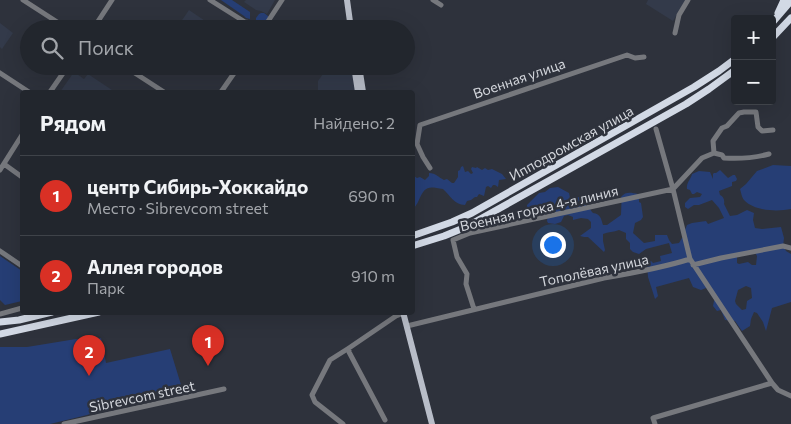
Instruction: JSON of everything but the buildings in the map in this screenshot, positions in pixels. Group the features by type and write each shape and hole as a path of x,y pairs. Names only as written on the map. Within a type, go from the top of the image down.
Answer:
{"highway":[{"path":"776,15 784,0"},
{"path":"776,18 791,1"},
{"path":"776,34 791,18"},
{"name":"Ипподромская улица","path":"415,235 435,229 472,213 694,88 734,60"},
{"name":"Ипподромская улица","path":"415,245 466,227 686,104 731,73"},
{"path":"472,213 472,220 477,221"},
{"path":"0,322 40,315"},
{"path":"0,334 86,315"}],"main road":[{"path":"346,0 349,20"},
{"path":"355,75 358,90"},
{"path":"360,75 363,90"},
{"path":"404,315 432,424"}],"street":[{"path":"23,0 30,2 55,20"},
{"path":"99,20 112,0"},
{"path":"210,0 242,20"},
{"path":"268,20 282,0"},
{"path":"433,0 441,5"},
{"path":"675,33 679,15 688,0"},
{"name":"Военная улица","path":"415,146 420,125 627,55 635,58 644,57"},
{"path":"0,73 26,90"},
{"path":"51,90 62,75"},
{"path":"138,75 161,90"},
{"path":"222,90 232,75"},
{"path":"714,153 712,141 722,128 727,126 739,113 756,112 758,127 762,131 773,130"},
{"path":"656,130 690,259 772,383 791,396"},
{"path":"0,170 20,138"},
{"path":"415,146 430,168"},
{"path":"673,189 702,158 714,153 722,155 724,158 741,159 756,158 769,154"},
{"path":"4,164 20,176"},
{"name":"Военная горка 4-я линия","path":"474,309 466,284 467,274 457,256 453,240 470,233 673,189"},
{"path":"694,265 783,246 791,248"},
{"path":"0,251 20,265"},
{"name":"Тополёвая улица","path":"407,326 690,259"},
{"path":"0,314 20,309"},
{"path":"343,424 315,402 312,395 330,360 398,315"},
{"path":"349,348 349,352 385,420"},
{"path":"655,424 653,418 772,383"},
{"name":"Sibrevcom street","path":"64,424 224,389"},
{"path":"96,417 97,424"}],"shaded area":[{"path":"221,0 232,0 250,12 250,19 246,18"},
{"path":"246,0 275,0 267,14 256,10 244,2"},
{"path":"648,0 686,0 673,21 646,4"},
{"path":"189,10 204,20 182,20"},
{"path":"264,13 268,16 268,20 256,20 259,14"},
{"path":"0,23 13,33 2,49 0,47"},
{"path":"72,75 78,75 84,79 90,75 112,90 61,90"},
{"path":"322,75 353,75 356,90 318,90 318,81"},
{"path":"773,165 791,166 791,209 773,210 760,208 748,204 743,198 740,189 757,171"},
{"path":"463,166 465,172 468,171 471,174 473,173 472,167 482,170 485,168 488,170 492,169 502,174 506,179 499,180 498,187 493,185 491,188 486,187 484,196 479,194 477,197 467,201 465,205 455,202 443,189 427,188 415,206 415,177 425,180 429,173 431,173 454,183"},
{"path":"720,170 728,178 735,175 737,179 732,182 732,186 719,191 720,195 724,198 724,204 730,216 747,210 754,213 755,228 781,227 784,238 783,246 791,254 791,302 772,308 766,331 763,322 757,313 754,312 750,326 742,331 735,321 725,320 721,310 717,311 713,306 717,297 710,288 701,290 693,287 689,278 656,287 658,296 655,299 648,277 647,263 661,261 660,256 672,253 669,243 646,249 639,254 630,249 626,233 619,230 603,234 604,252 588,237 580,236 591,228 591,222 588,219 573,220 573,217 568,215 564,216 561,222 555,224 548,223 548,215 543,215 538,210 530,213 527,210 527,205 539,193 558,187 569,193 570,198 574,199 581,196 592,212 599,216 603,225 607,225 621,215 621,197 623,195 629,193 638,194 643,217 635,223 633,233 644,243 655,241 655,235 667,235 672,244 679,243 686,236 685,230 687,225 706,221 708,224 724,218 712,200 694,205 688,209 685,207 685,203 690,198 700,197 702,194 697,192 692,194 687,189 692,174 699,171 710,172 713,179 713,174","holes":["754,251 757,256 756,265 748,262 737,263 737,254","746,286 751,288 752,298 747,301 746,309 742,310 735,301 738,290"]},
{"path":"0,256 20,270 20,301 5,305 0,300"},
{"path":"101,338 106,363 170,349 182,388 50,424 0,424 0,347 27,347 76,339 90,341"}],"place":[{"name":"центр Сибирь-Хоккайдо","path":"208,366"},
{"name":"Аллея городов","path":"89,376"}]}
